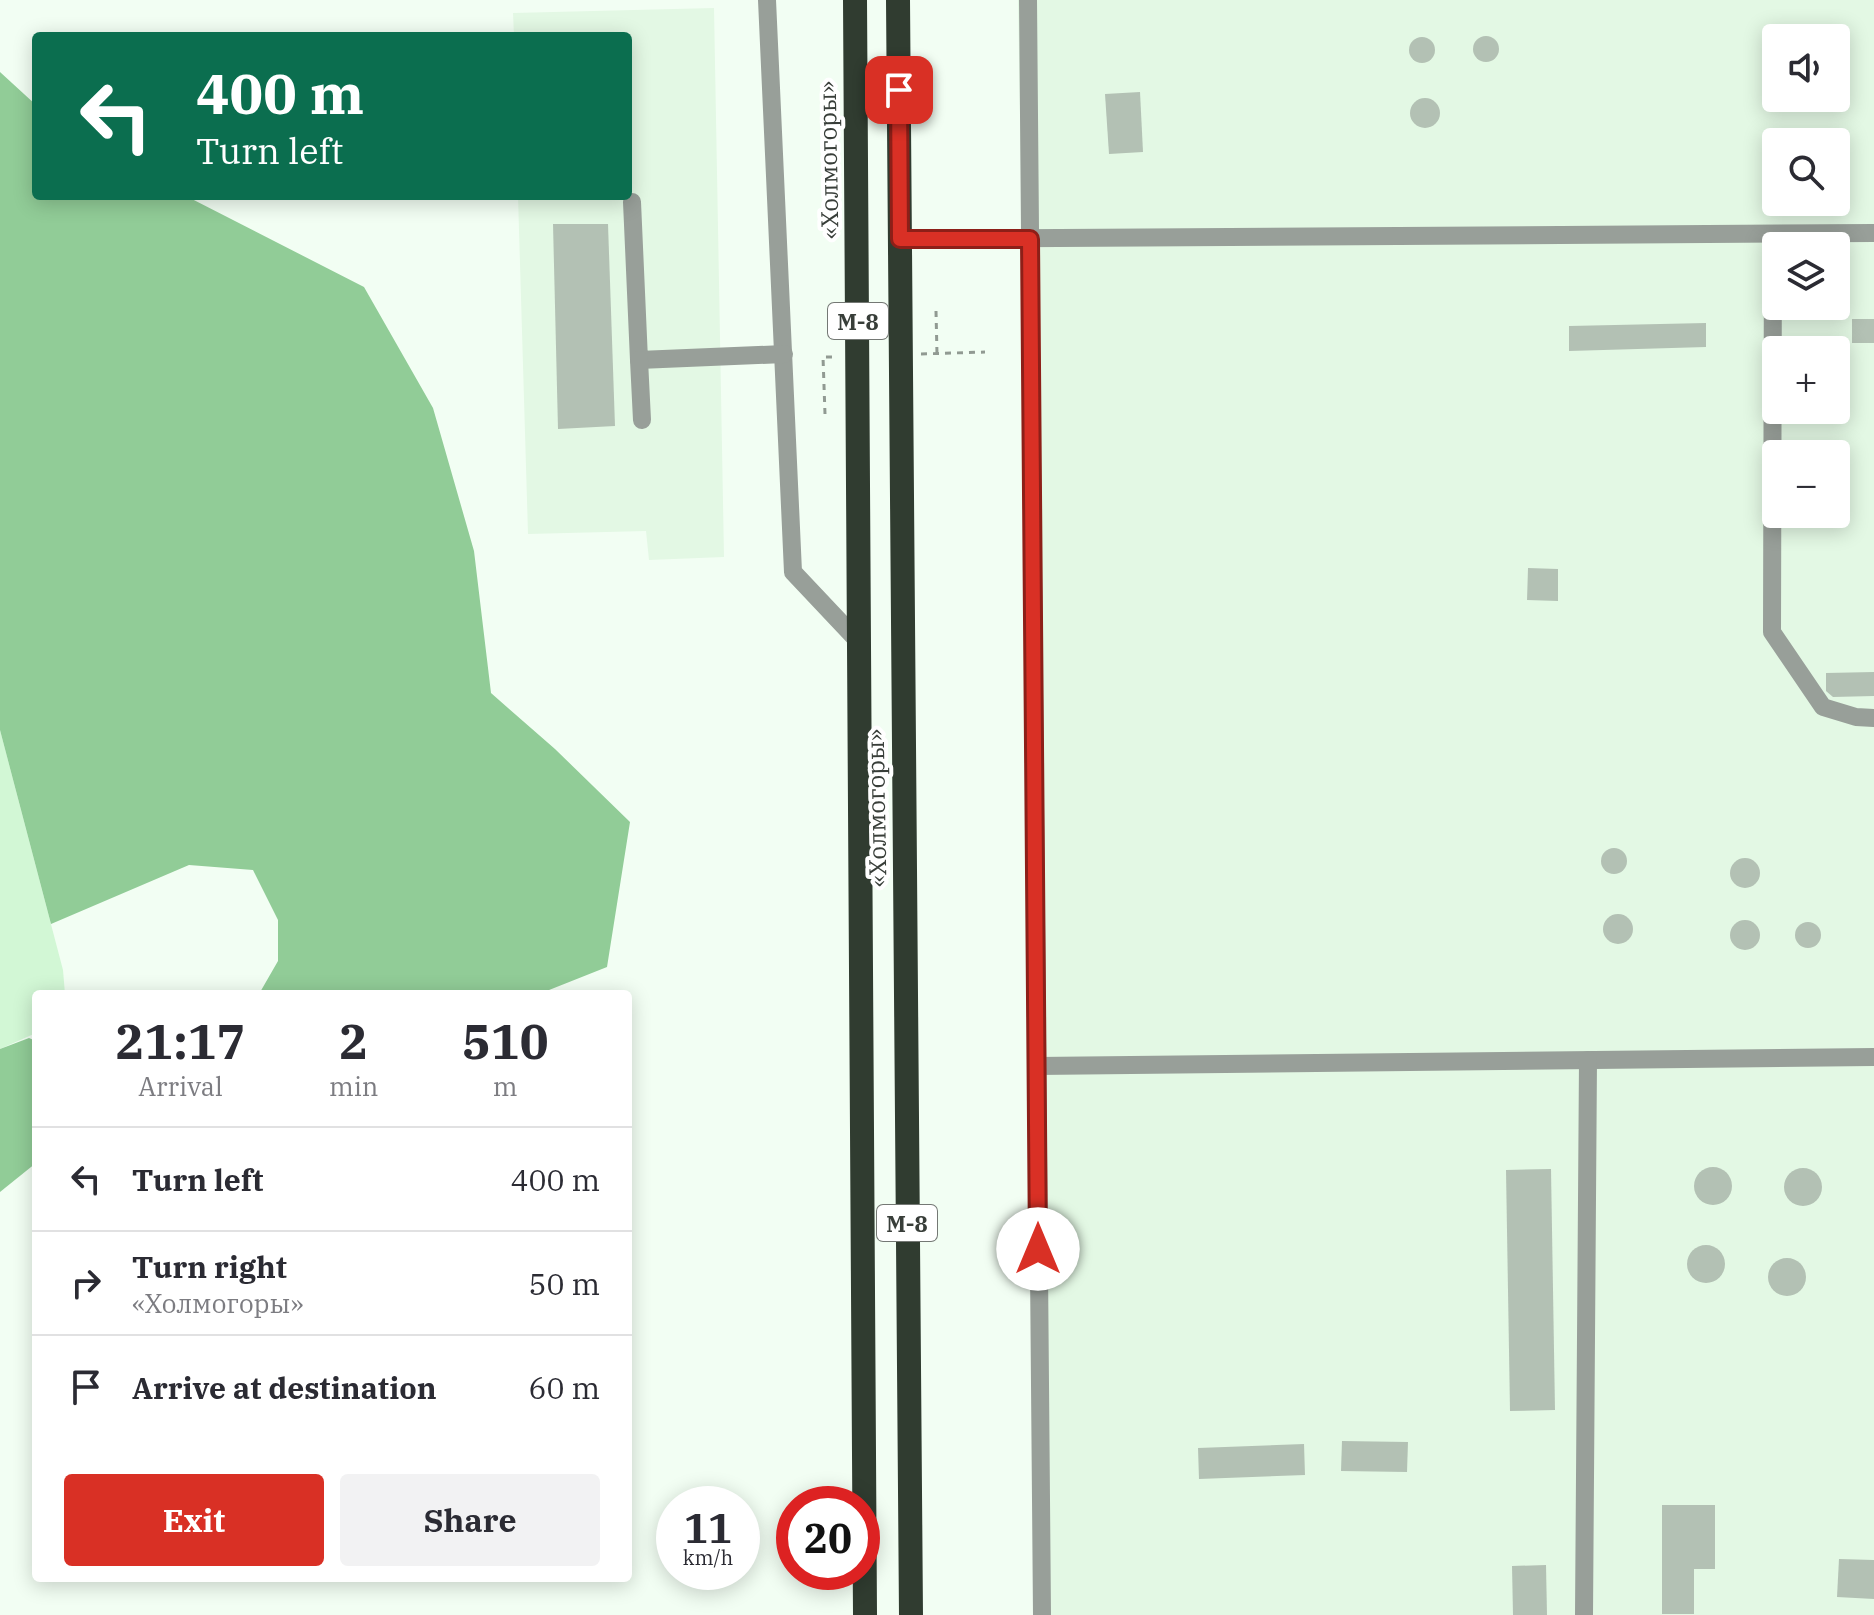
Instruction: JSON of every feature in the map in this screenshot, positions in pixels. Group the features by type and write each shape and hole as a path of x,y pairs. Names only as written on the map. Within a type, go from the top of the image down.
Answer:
{"highway":[{"name":"«Холмогоры»","path":"855,0 865,1615"},
{"name":"«Холмогоры»","path":"898,0 911,1615"},
{"path":"859,642 902,641"}],"lane":[{"path":"767,0 793,572 859,642"},
{"path":"1028,0 1042,1615"},
{"path":"632,202 642,420"},
{"path":"1850,233 1874,233"},
{"path":"900,239 1762,234"},
{"path":"1773,320 1772,632 1823,707 1856,717 1874,718"},
{"path":"639,360 784,354"},
{"path":"1037,1066 1874,1057"},
{"path":"1584,1615 1588,1060"}],"path":[{"path":"936,311 937,354"}],"shaded area":[{"path":"1018,0 1874,0 1874,1615 1047,1615"},
{"path":"714,8 724,557 649,560 646,531 528,534 518,200 632,200 632,32 514,32 513,13"}],"green space":[{"path":"0,72 32,101 32,200 194,200 364,287 433,408 474,551 491,693 555,749 630,822 607,967 549,990 261,990 278,961 278,920 253,870 189,865 51,924 0,730"},
{"path":"0,730 63,970 65,990 32,990 32,1035 0,1049"},
{"path":"32,1039 32,1166 0,1192 0,1049"}],"building":[{"path":"1486,36 1495,40 1499,49 1495,58 1486,62 1477,58 1473,49 1477,40"},
{"path":"1422,37 1431,41 1435,50 1431,59 1422,63 1413,59 1409,50 1413,41"},
{"path":"1140,92 1143,152 1109,154 1105,94"},
{"path":"1425,98 1435,103 1440,113 1435,123 1425,128 1415,123 1410,113 1415,103"},
{"path":"553,224 608,224 615,426 558,429"},
{"path":"1852,319 1874,319 1874,343 1852,343"},
{"path":"1706,323 1706,347 1569,351 1569,326"},
{"path":"1528,568 1558,569 1558,601 1527,600"},
{"path":"1874,672 1874,696 1833,697 1826,691 1826,673"},
{"path":"1614,848 1623,852 1627,861 1623,870 1614,874 1605,870 1601,861 1605,852"},
{"path":"1745,858 1756,862 1760,873 1756,884 1745,888 1734,884 1730,873 1734,862"},
{"path":"1618,914 1629,918 1633,929 1629,940 1618,944 1607,940 1603,929 1607,918"},
{"path":"1745,920 1756,924 1760,935 1756,946 1745,950 1734,946 1730,935 1734,924"},
{"path":"1808,922 1817,926 1821,935 1817,944 1808,948 1799,944 1795,935 1799,926"},
{"path":"1713,1167 1726,1173 1732,1186 1726,1199 1713,1205 1700,1199 1694,1186 1700,1173"},
{"path":"1803,1168 1816,1174 1822,1187 1816,1200 1803,1206 1790,1200 1784,1187 1790,1174"},
{"path":"1551,1169 1555,1410 1510,1411 1506,1170"},
{"path":"1706,1245 1719,1251 1725,1264 1719,1277 1706,1283 1693,1277 1687,1264 1693,1251"},
{"path":"1787,1258 1800,1264 1806,1277 1800,1290 1787,1296 1774,1290 1768,1277 1774,1264"},
{"path":"1342,1441 1408,1442 1407,1472 1341,1471"},
{"path":"1304,1444 1305,1475 1199,1479 1198,1448"},
{"path":"1662,1505 1715,1505 1715,1569 1694,1569 1694,1614 1662,1614"},
{"path":"1839,1559 1874,1560 1874,1599 1837,1597"},
{"path":"1546,1565 1547,1615 1513,1615 1512,1566"}],"route":[{"path":"899,90 900,239 1030,239 1038,1249"}]}
